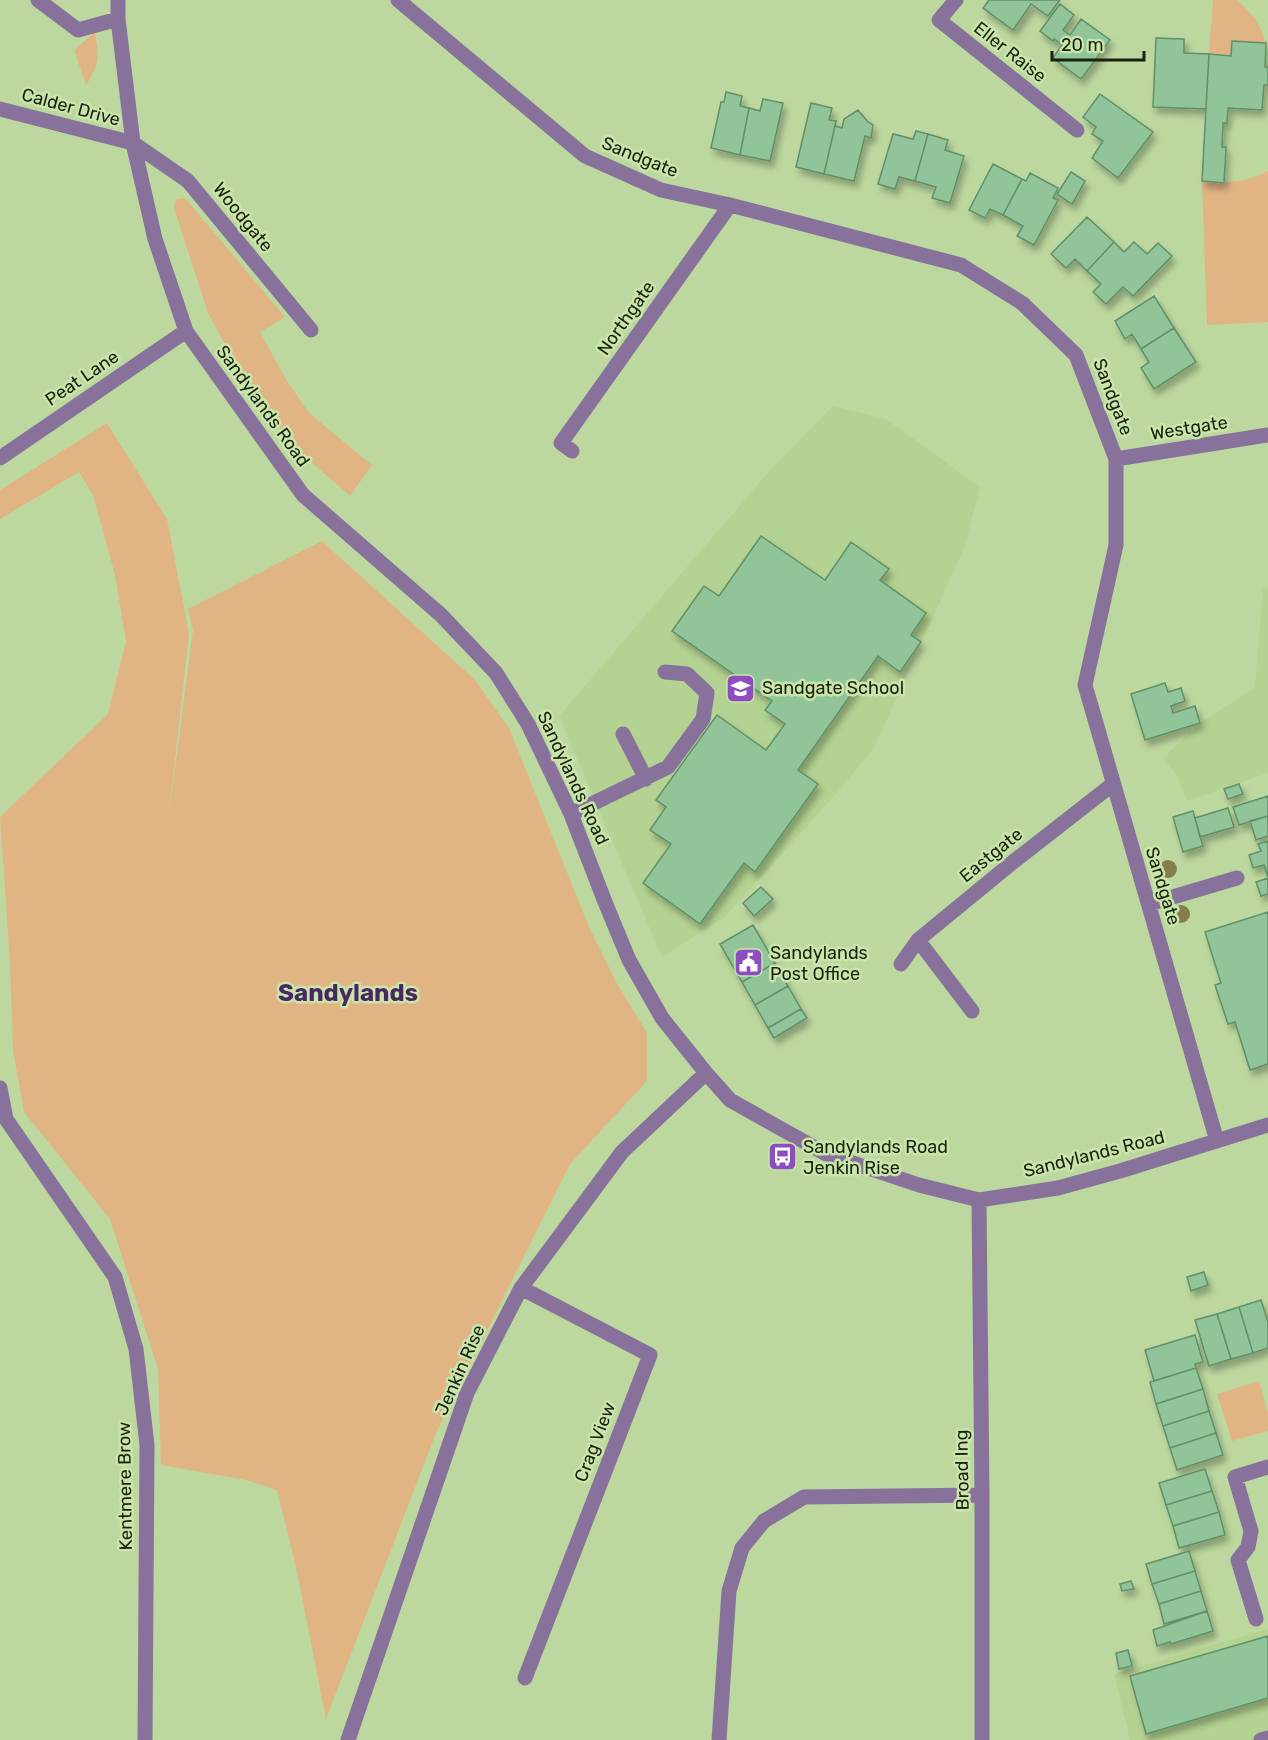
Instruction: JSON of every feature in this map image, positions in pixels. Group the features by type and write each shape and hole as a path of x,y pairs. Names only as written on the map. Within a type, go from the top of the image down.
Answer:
{"street":[{"path":"38,0 78,30 118,19"},
{"name":"Sandylands Road","path":"118,0 118,19 133,143 155,239 186,331 303,495 441,615 496,673 528,724 572,814 604,902 629,960 662,1018 730,1100 826,1154 919,1185 979,1200 1058,1188 1268,1125"},
{"name":"Sandgate","path":"398,0 585,156 661,190 730,205 961,265 1022,303 1076,355 1116,459 1116,545 1085,685 1217,1140"},
{"name":"Eller Raise","path":"956,0 939,20 1077,130"},
{"name":"Calder Drive","path":"0,109 133,143"},
{"name":"Woodgate","path":"133,143 188,181 311,330"},
{"name":"Northgate","path":"572,451 561,443 730,205"},
{"name":"Peat Lane","path":"0,458 186,331"},
{"name":"Westgate","path":"1116,459 1268,435"},
{"path":"572,814 668,767 703,719 707,693 687,674 665,672"},
{"path":"623,734 646,779"},
{"name":"Eastgate","path":"901,964 918,940 1113,784"},
{"path":"1149,904 1237,878"},
{"path":"918,940 972,1011"},
{"name":"Jenkin Rise","path":"348,1740 467,1393 521,1288 622,1152 706,1073"},
{"name":"Kentmere Brow","path":"0,1088 6,1119 115,1277 136,1349 147,1445 145,1740"},
{"name":"Broad Ing","path":"979,1200 982,1740"},
{"name":"Crag View","path":"521,1288 650,1355 525,1678"},
{"path":"1256,1619 1238,1560 1248,1547 1251,1531 1235,1477 1268,1467"},
{"path":"719,1740 729,1591 742,1548 764,1521 804,1497 982,1495"},
{"path":"1261,1740 1268,1738"}],"shaded area":[{"path":"1213,0 1237,0 1255,19 1266,43 1232,41 1231,55 1209,54"},
{"path":"95,32 97,60 86,85 74,50"},
{"path":"1268,171 1268,322 1207,325 1202,181 1236,181"},
{"path":"185,198 285,317 260,332 287,381 309,413 372,465 350,496 293,446 241,374 208,313 174,208 176,199"},
{"name":"Sandgate School","path":"833,406 886,419 980,487 964,548 874,748 725,917 662,957 559,716 771,469"},
{"path":"107,423 167,519 189,634 168,823 193,630 188,609 322,541 475,680 509,728 589,927 616,982 647,1033 647,1081 570,1164 436,1433 326,1719 297,1572 277,1490 246,1480 161,1465 158,1369 110,1219 24,1112 13,1050 10,963 0,817 108,714 126,641 115,575 93,495 79,472 0,519 0,490"},
{"path":"1268,588 1268,773 1187,801 1177,776 1163,758 1204,720 1255,688 1263,589"},
{"path":"1259,1381 1268,1413 1268,1431 1232,1441 1217,1394"},
{"path":"1268,1629 1268,1740 1130,1740 1114,1674"}],"building":[{"path":"989,0 1060,0 1048,16 1031,4 1013,30 983,8"},
{"path":"1060,4 1074,15 1063,30 1070,35 1081,19 1110,40 1081,79 1053,58 1062,45 1040,31"},
{"path":"1156,38 1184,39 1184,53 1209,54 1206,109 1153,107"},
{"path":"1232,41 1266,43 1265,67 1268,67 1268,85 1264,85 1262,110 1228,108 1227,123 1223,123 1222,147 1226,147 1224,183 1202,181 1209,54 1231,56"},
{"path":"726,92 742,96 740,106 749,108 740,155 711,148 721,102 724,102"},
{"path":"1100,94 1153,132 1118,178 1092,158 1103,141 1092,134 1096,127 1083,117"},
{"path":"763,99 783,103 770,161 740,155 749,108 760,111"},
{"path":"811,103 832,108 829,120 836,121 824,174 796,167"},
{"path":"858,110 873,125 871,138 865,136 854,181 824,174 835,126 842,128 844,119"},
{"path":"916,131 928,134 915,181 899,177 895,189 878,184 893,134 913,139"},
{"path":"928,134 948,140 945,150 964,156 950,203 932,198 936,187 915,181"},
{"path":"993,164 1022,179 1003,215 990,209 985,218 969,210"},
{"path":"1071,172 1085,181 1072,204 1057,194"},
{"path":"1030,173 1058,188 1053,198 1058,200 1034,245 1017,236 1023,226 1003,215 1022,179 1026,181"},
{"path":"1087,217 1114,242 1087,271 1075,259 1066,268 1051,254"},
{"path":"1114,242 1124,252 1134,242 1147,254 1158,243 1172,256 1133,296 1123,287 1106,304 1093,292 1101,284 1087,271"},
{"path":"1154,296 1174,328 1141,349 1132,334 1125,339 1115,321"},
{"path":"1174,328 1196,362 1154,389 1141,368 1149,362 1141,349"},
{"path":"761,536 825,580 851,542 889,569 880,580 926,613 911,635 921,642 900,672 878,656 798,770 818,784 755,872 744,863 700,924 643,883 671,844 650,830 666,807 656,800 717,715 766,750 785,724 765,710 772,701 672,631 704,586 719,596"},
{"path":"1165,683 1168,692 1181,688 1185,701 1171,706 1173,713 1195,706 1200,723 1145,740 1131,694"},
{"path":"1239,784 1243,794 1228,799 1224,789"},
{"path":"1268,796 1268,816 1239,825 1233,807"},
{"path":"1228,808 1234,827 1200,837 1195,818"},
{"path":"1193,811 1203,846 1183,852 1173,817"},
{"path":"1268,816 1268,836 1256,840 1250,821"},
{"path":"1268,841 1268,877 1264,865 1253,868 1249,855 1261,851 1258,844"},
{"path":"1268,878 1268,894 1261,896 1256,882"},
{"path":"761,887 773,899 754,916 743,903"},
{"path":"1268,912 1268,1064 1250,1070 1235,1022 1228,1024 1215,985 1221,983 1205,932"},
{"path":"753,925 775,963 742,982 720,944"},
{"path":"775,963 788,986 755,1005 742,982"},
{"path":"788,986 801,1009 768,1028 755,1005"},
{"path":"801,1009 807,1018 774,1038 768,1028"},
{"path":"1204,1272 1208,1285 1191,1291 1187,1277"},
{"path":"1261,1300 1268,1322 1268,1348 1253,1353 1239,1307"},
{"path":"1239,1307 1253,1353 1231,1359 1217,1314"},
{"path":"1217,1314 1231,1359 1209,1366 1195,1320"},
{"path":"1195,1335 1203,1362 1195,1364 1196,1368 1154,1381 1145,1350"},
{"path":"1196,1368 1203,1389 1156,1404 1150,1382"},
{"path":"1203,1389 1209,1411 1163,1426 1156,1404"},
{"path":"1209,1411 1216,1433 1170,1448 1163,1426"},
{"path":"1216,1433 1223,1455 1177,1470 1170,1448"},
{"path":"1205,1469 1212,1491 1166,1505 1159,1483"},
{"path":"1212,1491 1219,1512 1173,1526 1166,1505"},
{"path":"1219,1512 1225,1535 1179,1548 1173,1526"},
{"path":"1189,1551 1195,1571 1152,1584 1146,1564"},
{"path":"1195,1571 1201,1591 1159,1604 1152,1584"},
{"path":"1131,1581 1134,1589 1122,1591 1120,1584"},
{"path":"1201,1591 1207,1611 1164,1624 1159,1604"},
{"path":"1207,1611 1213,1631 1157,1646 1153,1630"},
{"path":"1268,1636 1268,1698 1146,1734 1130,1676"},
{"path":"1128,1650 1132,1666 1119,1669 1116,1653"}],"place":[{"name":"Sandgate School","path":"741,688"},
{"name":"Sandylands Post Office","path":"749,963"},
{"name":"Sandylands Road Jenkin Rise","path":"782,1157"}],"district":[{"name":"Sandylands","path":"348,993"}]}
